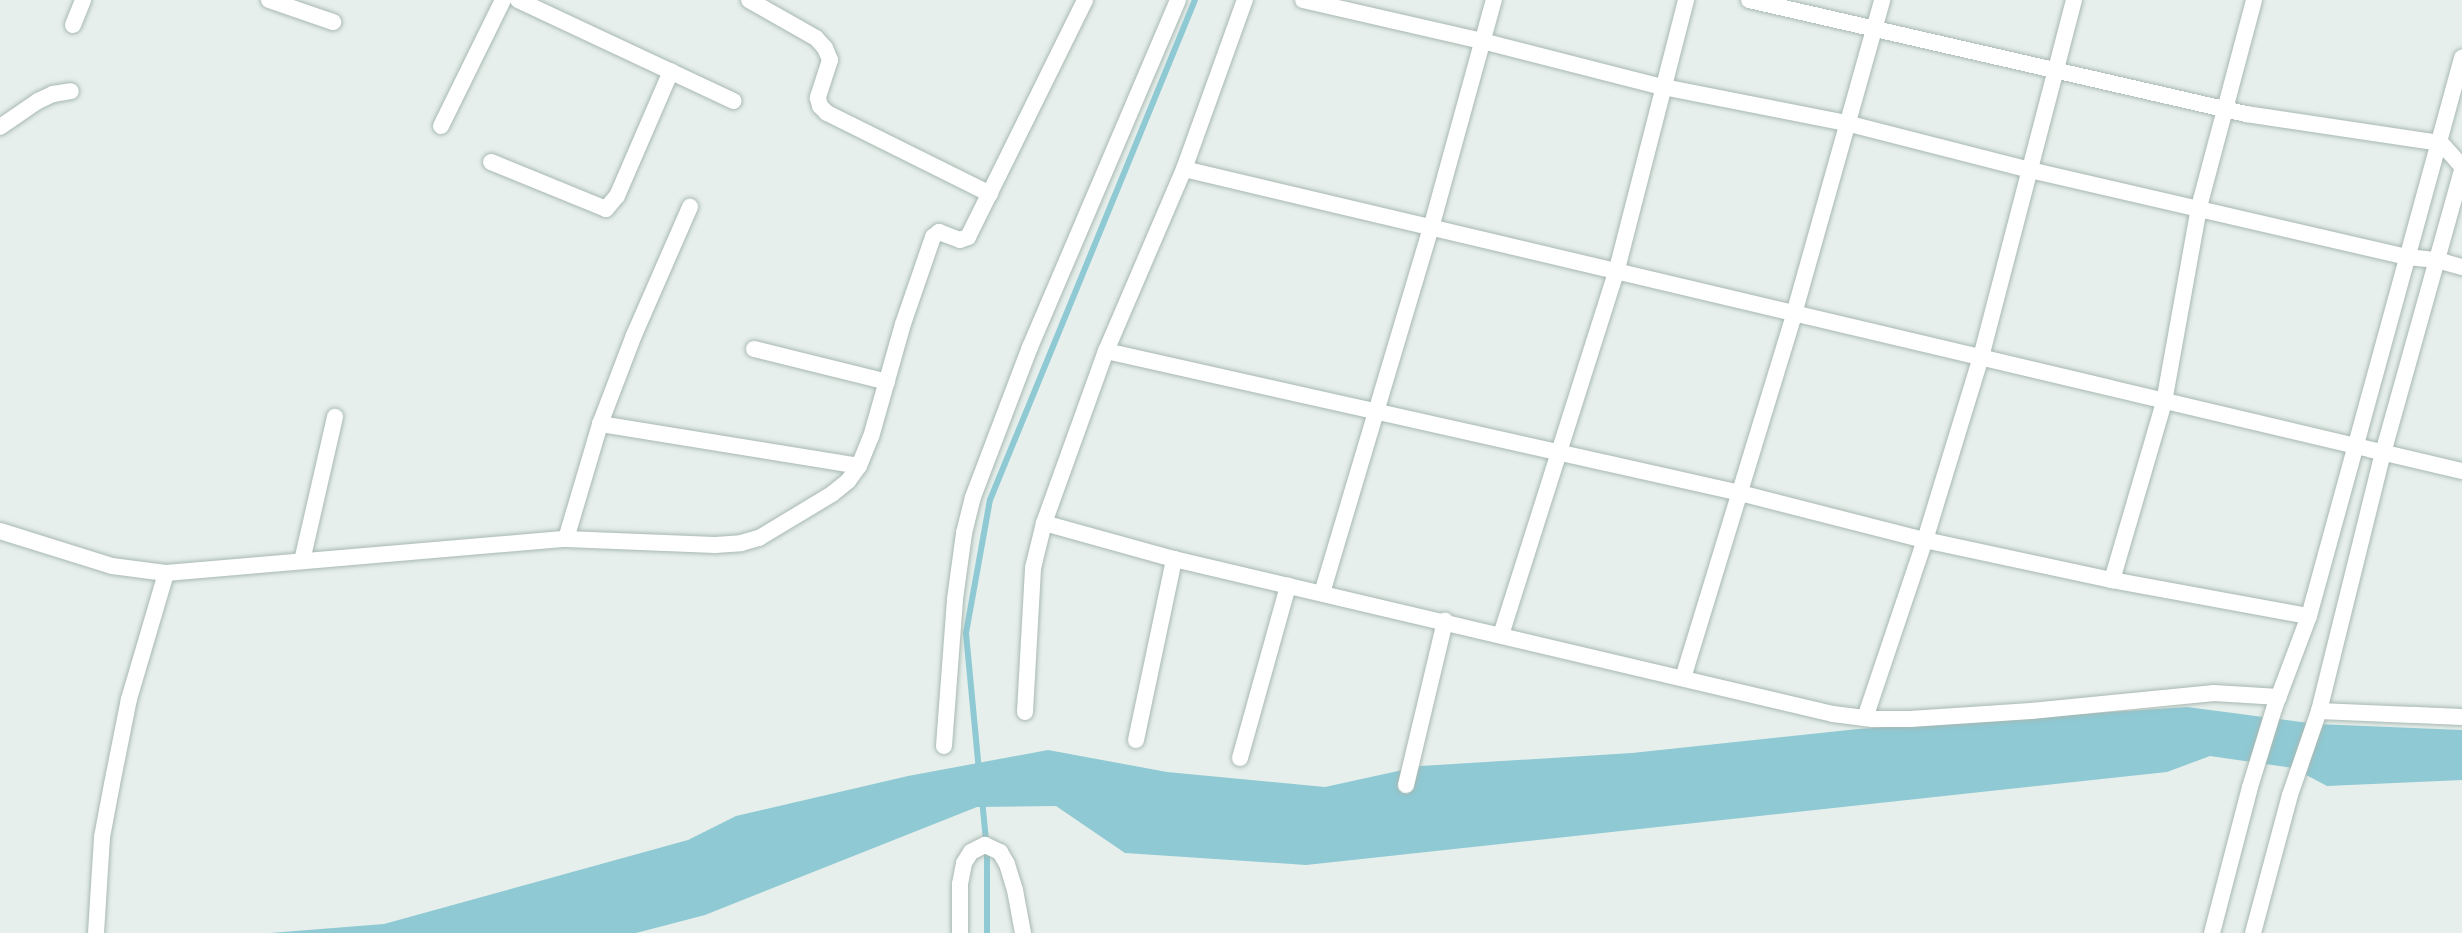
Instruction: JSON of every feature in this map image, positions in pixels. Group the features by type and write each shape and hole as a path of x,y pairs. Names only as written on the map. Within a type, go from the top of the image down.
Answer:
{"street":[{"path":"73,25 83,0"},
{"path":"269,0 333,22"},
{"path":"441,126 503,0"},
{"path":"518,0 734,101"},
{"path":"749,0 816,38 825,48 830,60 818,98 820,106 827,112 990,194"},
{"path":"0,531 112,566 166,573 566,539 674,545 741,543 759,538 810,509 848,481 859,466 872,437 903,324 933,237 939,232 964,240 990,194 1085,0"},
{"path":"944,746 955,599 964,533 973,497 1030,347 1178,0"},
{"path":"1025,712 1033,568 1044,523 1106,351 1184,169 1245,0"},
{"path":"1303,0 1482,41 1664,87 1846,123 2030,170 2199,207 2407,257 2437,260 2462,267"},
{"path":"1322,593 1431,228 1494,0"},
{"path":"1501,635 1616,273 1686,0"},
{"path":"1749,0 2224,109 2441,143 2462,168 2382,453 2319,711 2290,795 2253,933"},
{"path":"1683,678 1794,314 1882,0"},
{"path":"1865,718 1925,540 1981,357 2074,0"},
{"path":"2112,580 2164,402 2199,207 2254,0"},
{"path":"2212,933 2250,787 2276,703 2309,616 2354,446 2441,143 2462,58"},
{"path":"491,162 606,209 617,196 671,71"},
{"path":"0,127 38,101 53,94 71,91"},
{"path":"1184,169 1616,273 2462,471"},
{"path":"566,539 600,424 634,335 690,207"},
{"path":"754,349 887,382"},
{"path":"1106,351 1740,494 1925,540 2112,580 2309,616"},
{"path":"302,561 335,417"},
{"path":"600,424 859,466"},
{"path":"1044,523 1174,559 1833,714 1865,718 1910,719 2031,711 2214,693 2276,703"},
{"path":"1136,741 1174,559"},
{"path":"96,933 102,837 112,784 129,699 166,573"},
{"path":"1240,758 1288,586"},
{"path":"1406,785 1445,621"},
{"path":"2319,711 2462,717"},
{"path":"960,933 960,884 964,863 971,852 990,847 1007,864 1015,890 1023,933"}],"water":[{"path":"2187,707 2316,724 2462,730 2462,780 2327,786 2293,768 2210,756 2167,772 1306,865 1125,853 1056,806 977,807 705,915 636,933 270,933 384,924 688,840 736,816 908,776 1048,750 1167,772 1325,787 1421,766 1632,753 1858,729"}],"waterway":[{"path":"979,771 966,633 990,500 1195,0"},
{"path":"982,799 987,851 987,933"}]}
